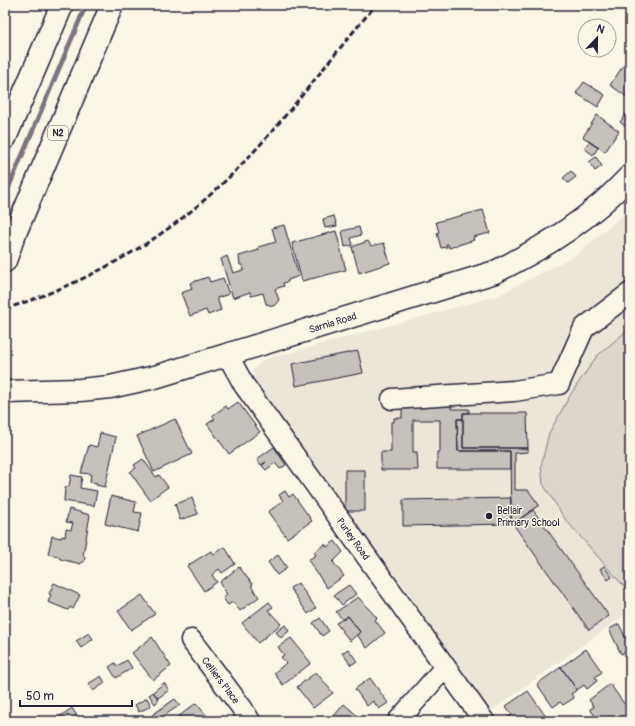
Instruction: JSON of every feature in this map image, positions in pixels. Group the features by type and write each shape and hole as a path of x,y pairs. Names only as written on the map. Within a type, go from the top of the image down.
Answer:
{"main road":[{"path":"5,138 62,5"},
{"name":"N2","path":"5,261 13,238 112,5"},
{"name":"Sarnia Road","path":"5,392 50,392 110,387 155,377 495,272 536,251 580,223 614,194 630,176"}],"street":[{"path":"392,399 514,390 559,384 584,328 630,293"},
{"name":"Purley Road","path":"227,354 244,385 484,721"},
{"name":"Celliers Place","path":"191,640 250,721"},
{"path":"398,721 445,667"}],"shaded area":[{"name":"Bellair Primary School","path":"630,209 630,611 490,712 259,391 252,371 264,360 497,296 576,255"},
{"path":"630,328 630,590 628,591 565,519 543,484 541,466 549,433 572,392 597,356"}],"building":[{"path":"630,56 630,99 610,85"},
{"path":"584,82 605,95 598,107 576,93"},
{"path":"626,114 630,117 630,130 620,122"},
{"path":"597,115 619,131 605,152 583,137"},
{"path":"589,142 598,148 593,155 584,148"},
{"path":"596,157 602,166 595,171 589,162"},
{"path":"571,171 576,177 568,183 563,178"},
{"path":"483,210 490,233 473,237 474,240 449,248 448,244 446,244 447,247 441,248 436,222"},
{"path":"334,216 337,226 325,228 323,219"},
{"path":"284,225 299,276 288,280 288,282 283,283 284,286 275,289 279,300 274,306 266,304 263,293 251,296 250,292 233,298 221,259 227,256 233,273 244,270 242,265 240,265 239,256 259,250 258,247 276,242 272,228"},
{"path":"359,227 361,235 351,238 353,245 345,247 342,231"},
{"path":"336,231 346,270 302,281 292,243"},
{"path":"368,241 371,246 384,243 390,263 359,273 352,247"},
{"path":"208,277 210,282 223,278 229,294 217,298 221,310 208,315 206,310 190,316 181,293 192,289 190,283"},
{"path":"358,351 363,373 296,386 292,364"},
{"path":"238,402 260,432 229,454 207,424 215,419 212,416 226,406 228,409"},
{"path":"435,405 451,406 451,409 469,409 469,413 463,413 463,419 457,419 458,451 510,451 510,469 437,469 437,452 440,452 440,420 413,420 413,452 417,452 418,470 381,470 381,452 391,452 391,422 394,422 394,418 402,418 402,407"},
{"path":"463,413 527,413 528,448 463,448"},
{"path":"175,419 192,454 154,472 137,436"},
{"path":"457,419 463,419 463,448 528,448 528,452 515,453 515,490 528,490 539,505 513,524 511,524 510,451 458,451"},
{"path":"100,433 116,437 105,487 96,485 97,483 90,482 91,474 81,473 89,445 97,447"},
{"path":"274,447 286,465 280,469 275,463 266,470 262,466 266,462 261,465 257,459"},
{"path":"143,459 156,477 159,475 168,487 150,500 130,472 136,468 134,465"},
{"path":"345,470 365,470 365,511 345,511"},
{"path":"71,475 82,477 80,488 97,491 94,506 64,501 65,488 69,486"},
{"path":"285,491 289,497 293,494 312,521 287,538 268,512 283,501 279,495"},
{"path":"111,496 136,502 134,512 142,513 138,532 105,524"},
{"path":"192,498 198,514 180,520 175,504"},
{"path":"511,498 511,524 403,526 403,500"},
{"path":"69,509 90,515 83,556 85,557 84,562 81,562 81,564 60,559 58,556 48,554 52,536 61,538 62,536 65,537 66,529 71,530 73,523 66,522"},
{"path":"533,510 609,616 589,630 513,524"},
{"path":"335,541 343,552 333,562 344,576 327,588 308,560 316,555 314,552 325,544 327,547"},
{"path":"225,547 235,564 222,573 219,569 212,575 217,582 204,591 187,566 211,551 213,554"},
{"path":"278,555 287,568 277,575 268,562"},
{"path":"604,566 612,577 608,580 600,569"},
{"path":"239,567 253,585 251,586 259,597 240,611 233,602 228,605 223,598 227,595 220,582"},
{"path":"54,583 80,595 73,609 70,607 68,610 48,602 51,595 49,594"},
{"path":"298,583 316,608 308,614 290,588"},
{"path":"349,585 356,594 342,605 334,595"},
{"path":"142,595 155,614 131,630 118,611"},
{"path":"358,597 377,618 375,620 385,633 367,648 357,635 360,632 348,616 343,620 336,612"},
{"path":"269,602 273,607 268,610 281,624 258,643 242,623"},
{"path":"348,616 360,632 350,641 336,623"},
{"path":"320,618 329,631 322,636 313,623"},
{"path":"619,624 630,647 630,650 621,654 609,629"},
{"path":"285,625 289,631 281,638 276,632"},
{"path":"89,633 93,639 81,648 76,641"},
{"path":"152,637 171,666 153,680 132,653"},
{"path":"291,638 311,663 283,685 274,673 286,663 281,657 284,655 278,647"},
{"path":"348,649 357,661 351,665 342,653"},
{"path":"586,649 602,672 595,677 597,681 587,689 584,685 577,690 561,667"},
{"path":"127,660 132,668 116,678 109,667 115,663 117,666"},
{"path":"561,667 577,690 571,694 574,698 563,705 560,702 553,707 537,684"},
{"path":"316,672 333,693 313,708 297,687"},
{"path":"101,676 105,683 93,691 88,684"},
{"path":"370,678 388,703 379,709 373,701 367,706 355,689"},
{"path":"164,683 169,690 158,698 153,692"},
{"path":"610,684 630,712 630,718 625,721 615,721 614,719 604,721 601,717 597,719 590,709 594,707 589,700"},
{"path":"528,691 549,721 511,721 508,717 512,715 506,706"},
{"path":"153,692 159,700 155,704 149,695"},
{"path":"147,698 151,706 139,712 135,705"},
{"path":"175,699 180,705 156,721 152,715"},
{"path":"196,703 211,721 173,721"},
{"path":"344,704 361,719 359,721 330,721"},
{"path":"72,708 77,716 68,721 62,721 59,717"}],"waterway":[{"path":"5,196 86,5"}],"railway":[{"path":"5,309 60,289 114,263 164,232 187,214 210,195 255,151 376,5"}],"place":[{"name":"Bellair Primary School","path":"489,516"}]}
